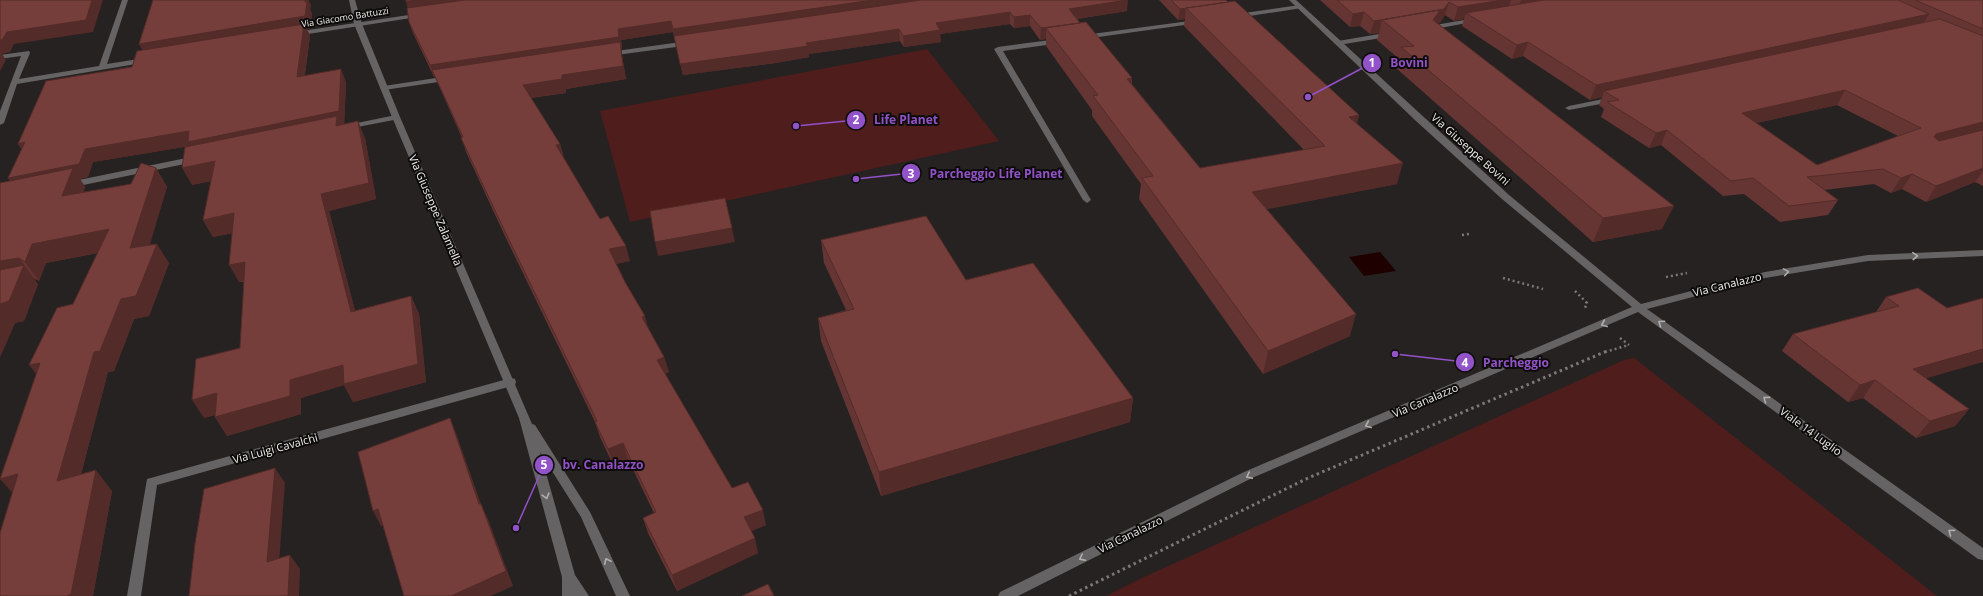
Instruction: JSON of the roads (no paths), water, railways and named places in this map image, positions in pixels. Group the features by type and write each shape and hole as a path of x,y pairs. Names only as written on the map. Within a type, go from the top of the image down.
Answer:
{"street":[{"path":"102,67 125,0"},
{"name":"Via Giuseppe Zalamella","path":"352,0 358,24 396,117 511,382 525,418 569,577 582,596"},
{"name":"Via Giuseppe Bovini","path":"1292,0 1558,244 1639,308"},
{"path":"1230,17 1300,7"},
{"name":"Via Giacomo Battuzzi","path":"288,36 428,14"},
{"path":"1422,29 1482,19"},
{"path":"1087,200 998,50 1206,20"},
{"path":"1338,43 1399,33"},
{"path":"604,55 698,41"},
{"path":"0,57 26,53 0,123"},
{"path":"14,82 156,58"},
{"path":"384,88 454,78"},
{"path":"1569,108 1623,97"},
{"path":"341,128 396,117"},
{"path":"62,187 202,158"},
{"name":"Via Canalazzo","path":"1005,596 1248,475 1639,308 1687,294 1773,274 1868,258 1983,252"},
{"name":"Viale 14 Luglio","path":"1639,308 1983,555"},
{"name":"Via Luigi Cavalchi","path":"134,596 151,482 511,382"},
{"name":"Via Giuseppe Zalamella","path":"525,418 586,515 623,596"},
{"path":"569,577 569,596"}],"place":[{"name":"Bovini","path":"1308,97"},
{"name":"Life Planet","path":"796,126"},
{"name":"Parcheggio Life Planet","path":"856,179"},
{"name":"Parcheggio","path":"1395,354"},
{"name":"bv. Canalazzo","path":"516,528"}]}
